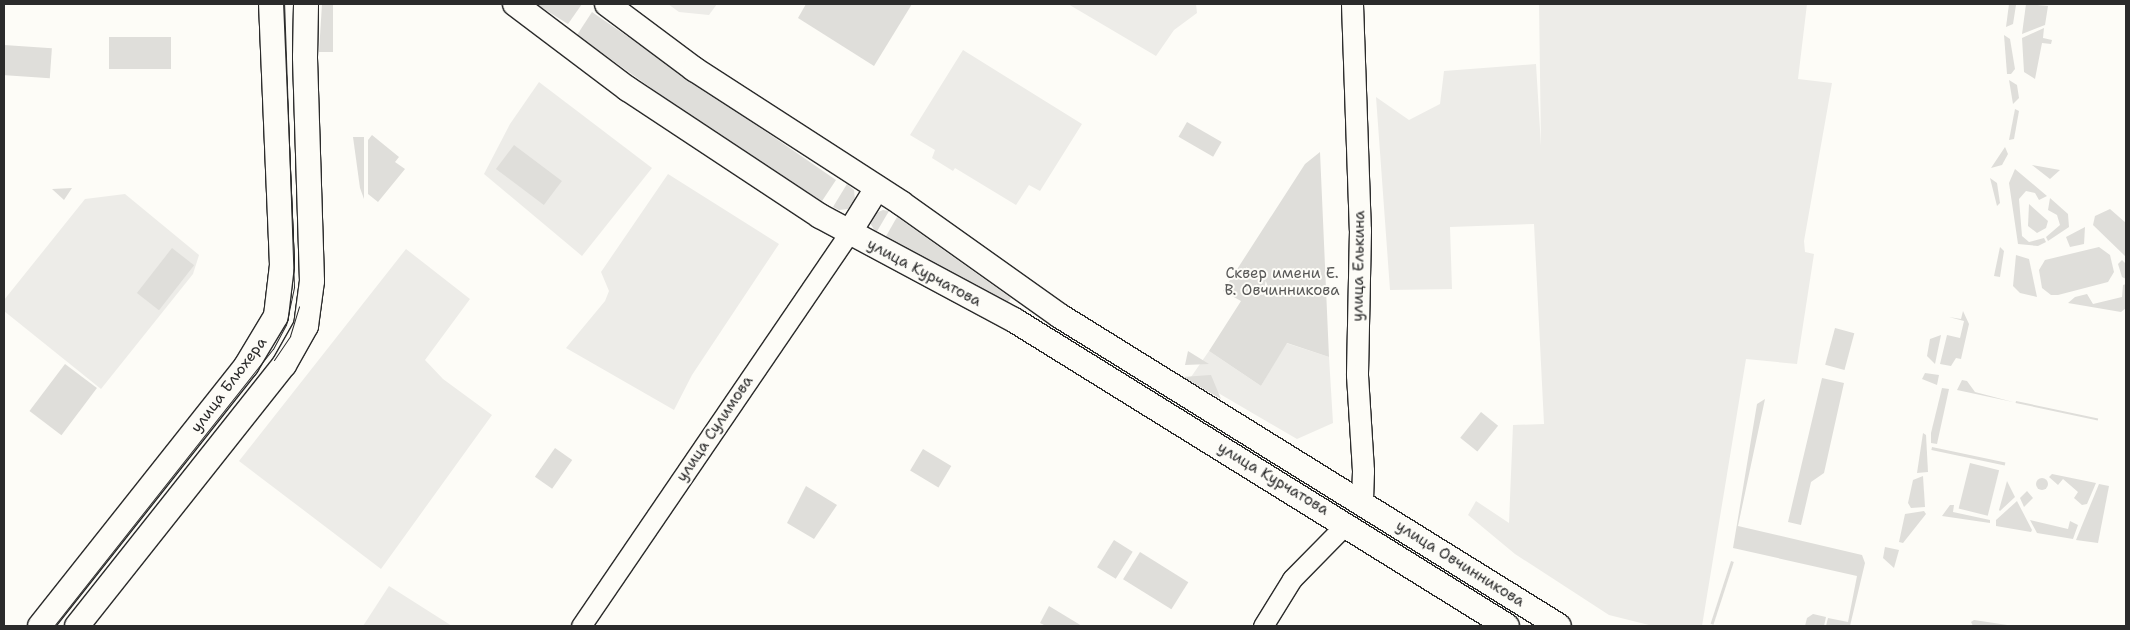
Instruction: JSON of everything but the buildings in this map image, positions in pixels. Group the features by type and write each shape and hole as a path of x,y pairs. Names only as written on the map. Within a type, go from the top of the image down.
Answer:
{"main road":[{"name":"улица Блюхера","path":"40,626 246,366 276,316 282,265 271,4"},
{"name":"улица Блюхера","path":"77,626 284,365 306,326 312,281 304,57 306,4"},
{"name":"улица Курчатова","path":"515,4 636,94 849,233 1014,320 1346,524"},
{"name":"улица Курчатова","path":"607,4 694,69 877,188 1060,316 1362,501"},
{"name":"улица Елькина","path":"1352,4 1360,230 1356,375 1363,471 1362,501"},
{"path":"849,233 877,188"},
{"path":"1346,524 1362,501"},
{"name":"улица Овчинникова","path":"1362,501 1559,626"},
{"name":"улица Овчинникова","path":"1346,524 1507,626"},
{"path":"1452,558 1515,626"}],"street":[{"name":"улица Сулимова","path":"581,626 849,233"},
{"path":"1263,626 1292,579 1346,524"}],"shaded area":[{"path":"668,4 717,4 709,15 679,12"},
{"path":"1068,4 1196,4 1197,13 1174,30 1156,56"},
{"path":"1539,4 1807,4 1798,79 1832,83 1804,241 1805,252 1814,254 1797,364 1746,359 1702,626 1653,626 1609,615 1515,554 1468,515 1476,501 1509,523 1513,425 1544,424 1534,224 1450,227 1452,289 1390,290 1376,97 1409,120 1440,104 1444,71 1536,64 1541,146"},
{"path":"963,50 1082,124 1040,191 1029,185 1016,205 955,168 953,171 932,158 935,150 910,135"},
{"path":"539,82 652,168 582,256 484,174 510,124"},
{"path":"668,174 779,244 692,375 674,410 566,348 605,301 609,291 601,272"},
{"path":"125,194 199,255 193,274 101,389 4,311 4,300 85,199"},
{"path":"406,249 470,299 425,360 443,379 492,415 381,569 239,461"},
{"path":"1286,343 1329,357 1333,423 1297,439 1191,377 1209,351 1261,386"},
{"path":"389,586 452,626 363,626"}],"green space":[{"path":"322,4 333,4 333,52 319,52"},
{"path":"536,4 582,4 568,24"},
{"path":"806,4 912,4 874,66 798,18"},
{"path":"2009,4 2016,5 2013,24 2006,27"},
{"path":"2026,4 2048,6 2045,25 2022,34"},
{"path":"592,12 836,180 822,201 714,133 577,35"},
{"path":"2044,28 2043,38 2052,40 2051,44 2042,43 2035,79 2024,72 2022,38"},
{"path":"2004,35 2010,39 2015,69 2011,74 2007,74"},
{"path":"109,37 171,37 171,69 109,69"},
{"path":"4,45 52,48 50,78 4,75"},
{"path":"2009,80 2017,85 2019,98 2013,104"},
{"path":"2015,109 2019,111 2014,139 2009,140"},
{"path":"1187,122 1222,142 1213,157 1178,137"},
{"path":"372,135 399,157 395,162 405,169 378,202 368,194 368,140"},
{"path":"353,137 364,137 364,199 360,188"},
{"path":"514,145 562,181 544,205 496,169"},
{"path":"2005,147 2008,154 2002,165 1991,168"},
{"name":"Сквер имени Е. В. Овчинникова","path":"1320,152 1329,357 1287,343 1261,386 1209,351 1241,301 1223,291 1305,164"},
{"path":"2032,165 2060,170 2050,179"},
{"path":"2015,169 2047,196 2039,200 2035,193 2026,191 2019,199 2022,236 2029,242 2044,238 2046,242 2038,246 2018,244 2009,183"},
{"path":"1990,178 1997,183 2000,203 1997,206"},
{"path":"847,184 854,190 855,200 848,209 839,210 833,207"},
{"path":"72,188 64,200 52,189"},
{"path":"2050,198 2068,214 2069,227 2048,241 2046,237 2060,225 2057,215 2048,210"},
{"path":"2029,204 2048,221 2046,228 2037,233 2028,226"},
{"path":"2110,209 2126,223 2126,257 2093,225 2095,216"},
{"path":"883,210 889,211 876,233 869,221 873,214"},
{"path":"897,217 1011,298 1008,302 885,238"},
{"path":"2085,227 2084,244 2070,247 2066,237"},
{"path":"2000,247 2004,251 2000,277 1994,276"},
{"path":"2099,247 2110,255 2114,272 2108,282 2058,295 2051,295 2042,288 2039,270 2045,260"},
{"path":"172,248 194,265 159,310 137,293"},
{"path":"2016,255 2029,259 2037,297 2020,293 2013,286"},
{"path":"2122,260 2126,264 2126,279 2122,277 2118,264"},
{"path":"2126,284 2126,308 2121,312 2068,303 2075,297 2087,294 2093,304 2122,297 2123,285"},
{"path":"1963,311 1969,324 1961,359 1956,358 1951,366 1940,364 1947,335 1960,338 1964,321 1949,317 1961,319"},
{"path":"1835,328 1854,333 1844,370 1825,365"},
{"path":"1941,335 1935,364 1927,356 1930,339"},
{"path":"1188,351 1209,364 1185,365"},
{"path":"65,364 97,388 61,435 29,411"},
{"path":"1925,373 1939,375 1937,385 1922,379"},
{"path":"1210,375 1221,399 1183,377"},
{"path":"1822,378 1844,383 1824,473 1811,482 1801,525 1788,522"},
{"path":"1962,380 1967,381 1975,392 2013,402 1957,390"},
{"path":"1942,388 1949,389 1937,444 1931,443 1931,433"},
{"path":"1765,399 1738,526 1862,555 1865,563 1850,626 1826,626 1828,618 1848,622 1857,576 1733,548 1757,404"},
{"path":"2016,401 2098,418 2098,420 2016,403"},
{"path":"1481,412 1498,426 1477,451 1460,438"},
{"path":"1923,433 1926,435 1928,472 1917,473"},
{"path":"1932,447 2005,463 2005,466 1931,450"},
{"path":"555,448 572,460 552,489 535,477"},
{"path":"923,449 951,466 938,487 910,470"},
{"path":"1970,463 1999,470 1988,516 1959,509"},
{"path":"2052,474 2096,483 2087,504 2082,505 2074,498 2078,492 2063,479 2058,485 2049,477"},
{"path":"1923,476 1925,507 1911,508 1908,503 1913,480"},
{"path":"2040,478 2044,478 2048,484 2044,490 2040,490 2036,486 2036,482"},
{"path":"2007,481 2015,497 2000,511 1999,510"},
{"path":"2099,484 2109,486 2098,543 2076,540"},
{"path":"806,486 837,505 814,539 787,523"},
{"path":"2027,491 2033,498 2024,507 2020,498"},
{"path":"2017,501 2032,530 2031,532 1996,526 1996,520"},
{"path":"1950,505 1954,505 1953,512 1990,520 1990,523 1942,516"},
{"path":"1924,511 1926,514 1903,543 1899,542 1905,514"},
{"path":"2030,520 2068,529 2070,521 2078,525 2073,539 2037,533"},
{"path":"1114,540 1133,552 1116,579 1097,567"},
{"path":"1885,547 1899,550 1894,568 1883,558"},
{"path":"1140,552 1188,582 1171,609 1123,579"},
{"path":"1731,561 1734,562 1713,625 1711,624"},
{"path":"1049,606 1082,626 1046,626 1040,623"},
{"path":"1813,614 1826,617 1824,626 1805,626 1807,618"},
{"path":"1974,620 2014,626 1973,626 1971,622"}],"tram line":[{"path":"54,626 273,349 286,325 294,287 284,4"},
{"path":"274,360 290,336 299,306"}]}
